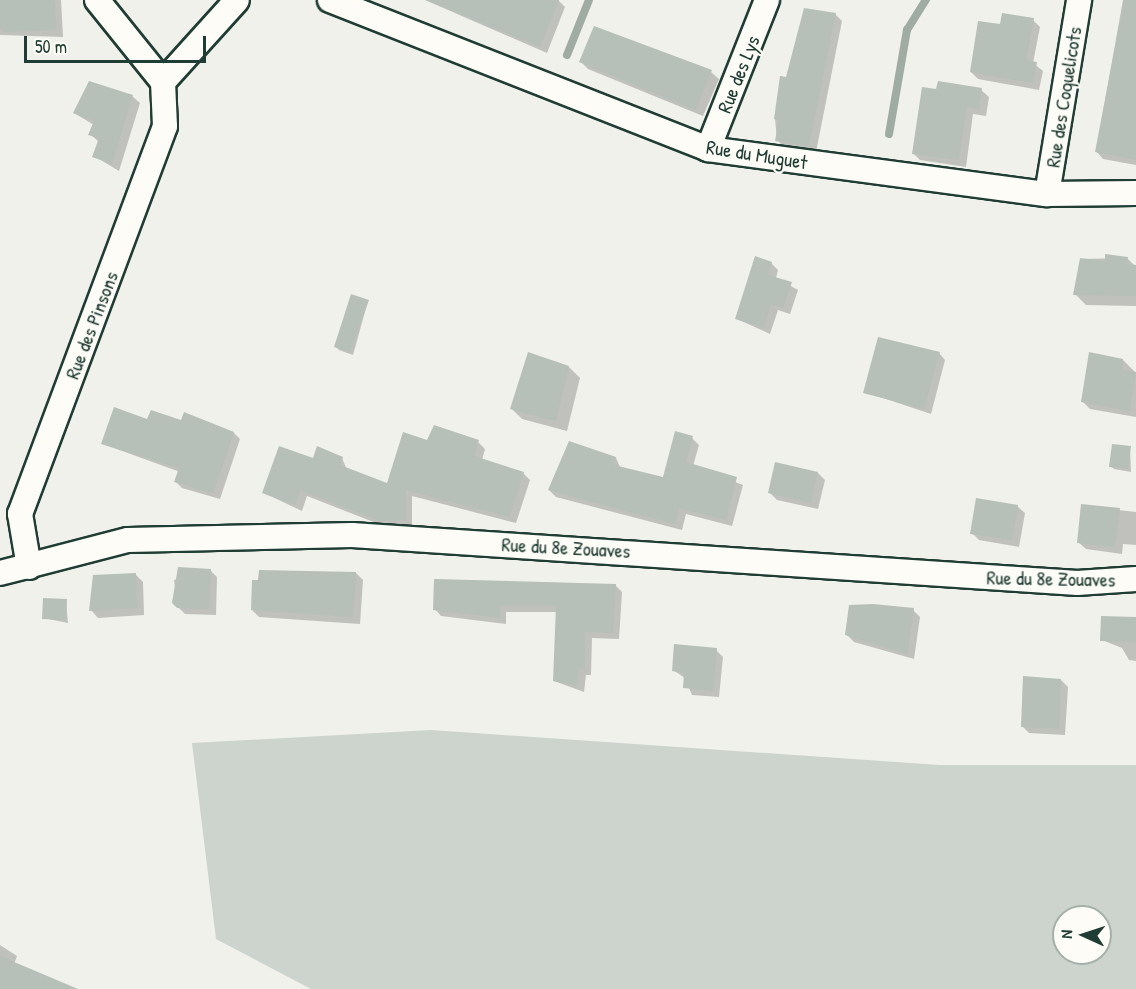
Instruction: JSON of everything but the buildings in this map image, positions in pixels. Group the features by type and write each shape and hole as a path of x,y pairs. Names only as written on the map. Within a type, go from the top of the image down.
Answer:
{"street":[{"path":"97,0 163,82 237,0"},
{"name":"Rue du Muguet","path":"330,0 370,7 708,149 1047,194 1136,193"},
{"name":"Rue des Lys","path":"708,149 767,0"},
{"name":"Rue des Coquelicots","path":"1047,194 1079,0"},
{"name":"Rue des Pinsons","path":"29,567 20,514 165,126 163,82"},
{"name":"Rue du 8e Zouaves","path":"0,573 128,540 352,535 1077,583 1136,579"}],"shaded area":[{"path":"431,730 940,765 1136,765 1136,989 311,989 216,939 192,743"}],"waterway":[{"path":"567,55 589,0"},
{"path":"889,134 907,30 926,0"}]}
